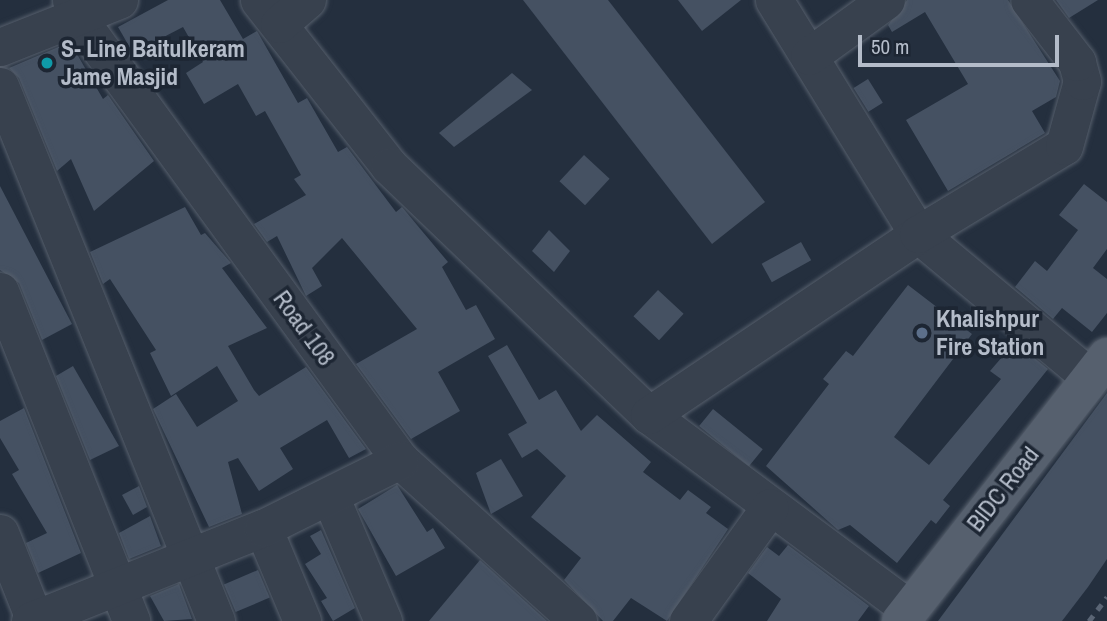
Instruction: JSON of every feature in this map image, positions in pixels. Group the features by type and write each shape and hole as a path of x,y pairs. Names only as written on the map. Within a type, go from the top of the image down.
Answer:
{"main road":[{"name":"BIDC Road","path":"905,615 1099,368"}],"street":[{"path":"0,47 75,9 119,0"},
{"path":"307,0 269,12 388,166 649,415 905,615"},
{"path":"774,0 918,234 1099,368"},
{"path":"808,56 886,0"},
{"path":"649,415 918,234 1064,146 1070,134 1082,81 1077,62 1029,0"},
{"name":"Road 108","path":"75,9 400,460 578,621"},
{"path":"0,86 216,621"},
{"path":"0,291 131,621"},
{"path":"0,533 33,620 263,528 400,460"},
{"path":"330,496 383,621"},
{"path":"688,621 769,507"},
{"path":"263,528 302,621"}],"building":[{"path":"168,0 220,0 243,39 257,31 298,103 307,98 338,152 347,147 396,212 402,207 448,262 442,267 466,310 476,305 495,339 438,372 460,411 411,439 356,364 417,329 342,238 312,268 322,286 306,296 277,236 267,242 254,224 306,195 294,179 301,175 265,111 256,116 238,84 204,104 186,73 203,62 183,27 133,53 118,27"},
{"path":"523,0 608,0 765,202 712,244"},
{"path":"678,0 741,0 702,31"},
{"path":"907,0 1008,0 1060,81 1056,97 1032,111 1045,133 948,191 906,120 968,84 925,12 892,32 888,25"},
{"path":"1056,0 1098,0 1069,18"},
{"path":"70,42 103,99 108,95 154,161 94,211 71,159 57,171 19,78 9,68"},
{"path":"512,73 532,90 454,147 439,133"},
{"path":"868,79 883,103 868,112 854,88"},
{"path":"584,155 610,179 585,205 559,181"},
{"path":"1084,184 1107,202 1107,249 1093,268 1107,279 1107,313 1092,332 1062,308 1053,319 1015,287 1035,261 1047,271 1078,230 1059,215"},
{"path":"0,186 72,324 42,340 19,283 0,270"},
{"path":"185,207 201,235 205,233 231,263 222,268 267,328 228,346 254,390 259,396 306,367 366,449 349,458 327,420 280,448 293,469 259,491 238,458 228,462 242,514 209,527 153,409 176,394 197,427 238,401 217,366 171,396 150,353 156,350 110,279 103,284 90,252"},
{"path":"549,230 570,251 554,272 532,251"},
{"path":"801,242 811,260 772,282 762,264"},
{"path":"908,285 972,334 894,437 929,465 1001,379 990,371 1015,342 1048,369 943,500 950,506 936,524 931,520 897,563 850,525 838,530 766,466 829,384 823,379 846,351 853,356"},
{"path":"658,290 684,314 659,340 633,316"},
{"path":"507,345 539,400 556,390 581,431 597,415 651,462 643,472 680,500 688,490 711,507 706,513 728,529 667,621 631,598 613,621 603,621 564,580 581,558 531,517 566,476 537,449 522,458 508,434 527,423 488,356"},
{"path":"73,366 119,446 90,460 56,376"},
{"path":"1107,393 1107,559 1088,587 1062,621 938,621"},
{"path":"24,408 81,553 38,573 26,543 47,533 12,474 19,470 0,438 0,421"},
{"path":"713,409 763,449 749,466 699,426"},
{"path":"501,459 523,496 491,514 476,473"},
{"path":"397,485 427,532 433,528 445,548 396,576 358,509"},
{"path":"139,486 147,507 133,515 122,495"},
{"path":"150,516 161,546 129,559 119,533"},
{"path":"321,530 355,608 333,621 321,601 327,598 305,564 321,554 310,536"},
{"path":"788,545 869,606 858,621 767,621 781,599 748,573 767,547 779,556"},
{"path":"480,560 547,621 429,621"},
{"path":"258,570 270,598 236,612 224,584"},
{"path":"179,584 192,619 164,621 150,596"}],"railway":[{"path":"1089,621 1107,597"}],"place":[{"name":"S- Line Baitulkeram Jame Masjid","path":"47,63"},
{"name":"Khalishpur Fire Station","path":"922,333"}]}
